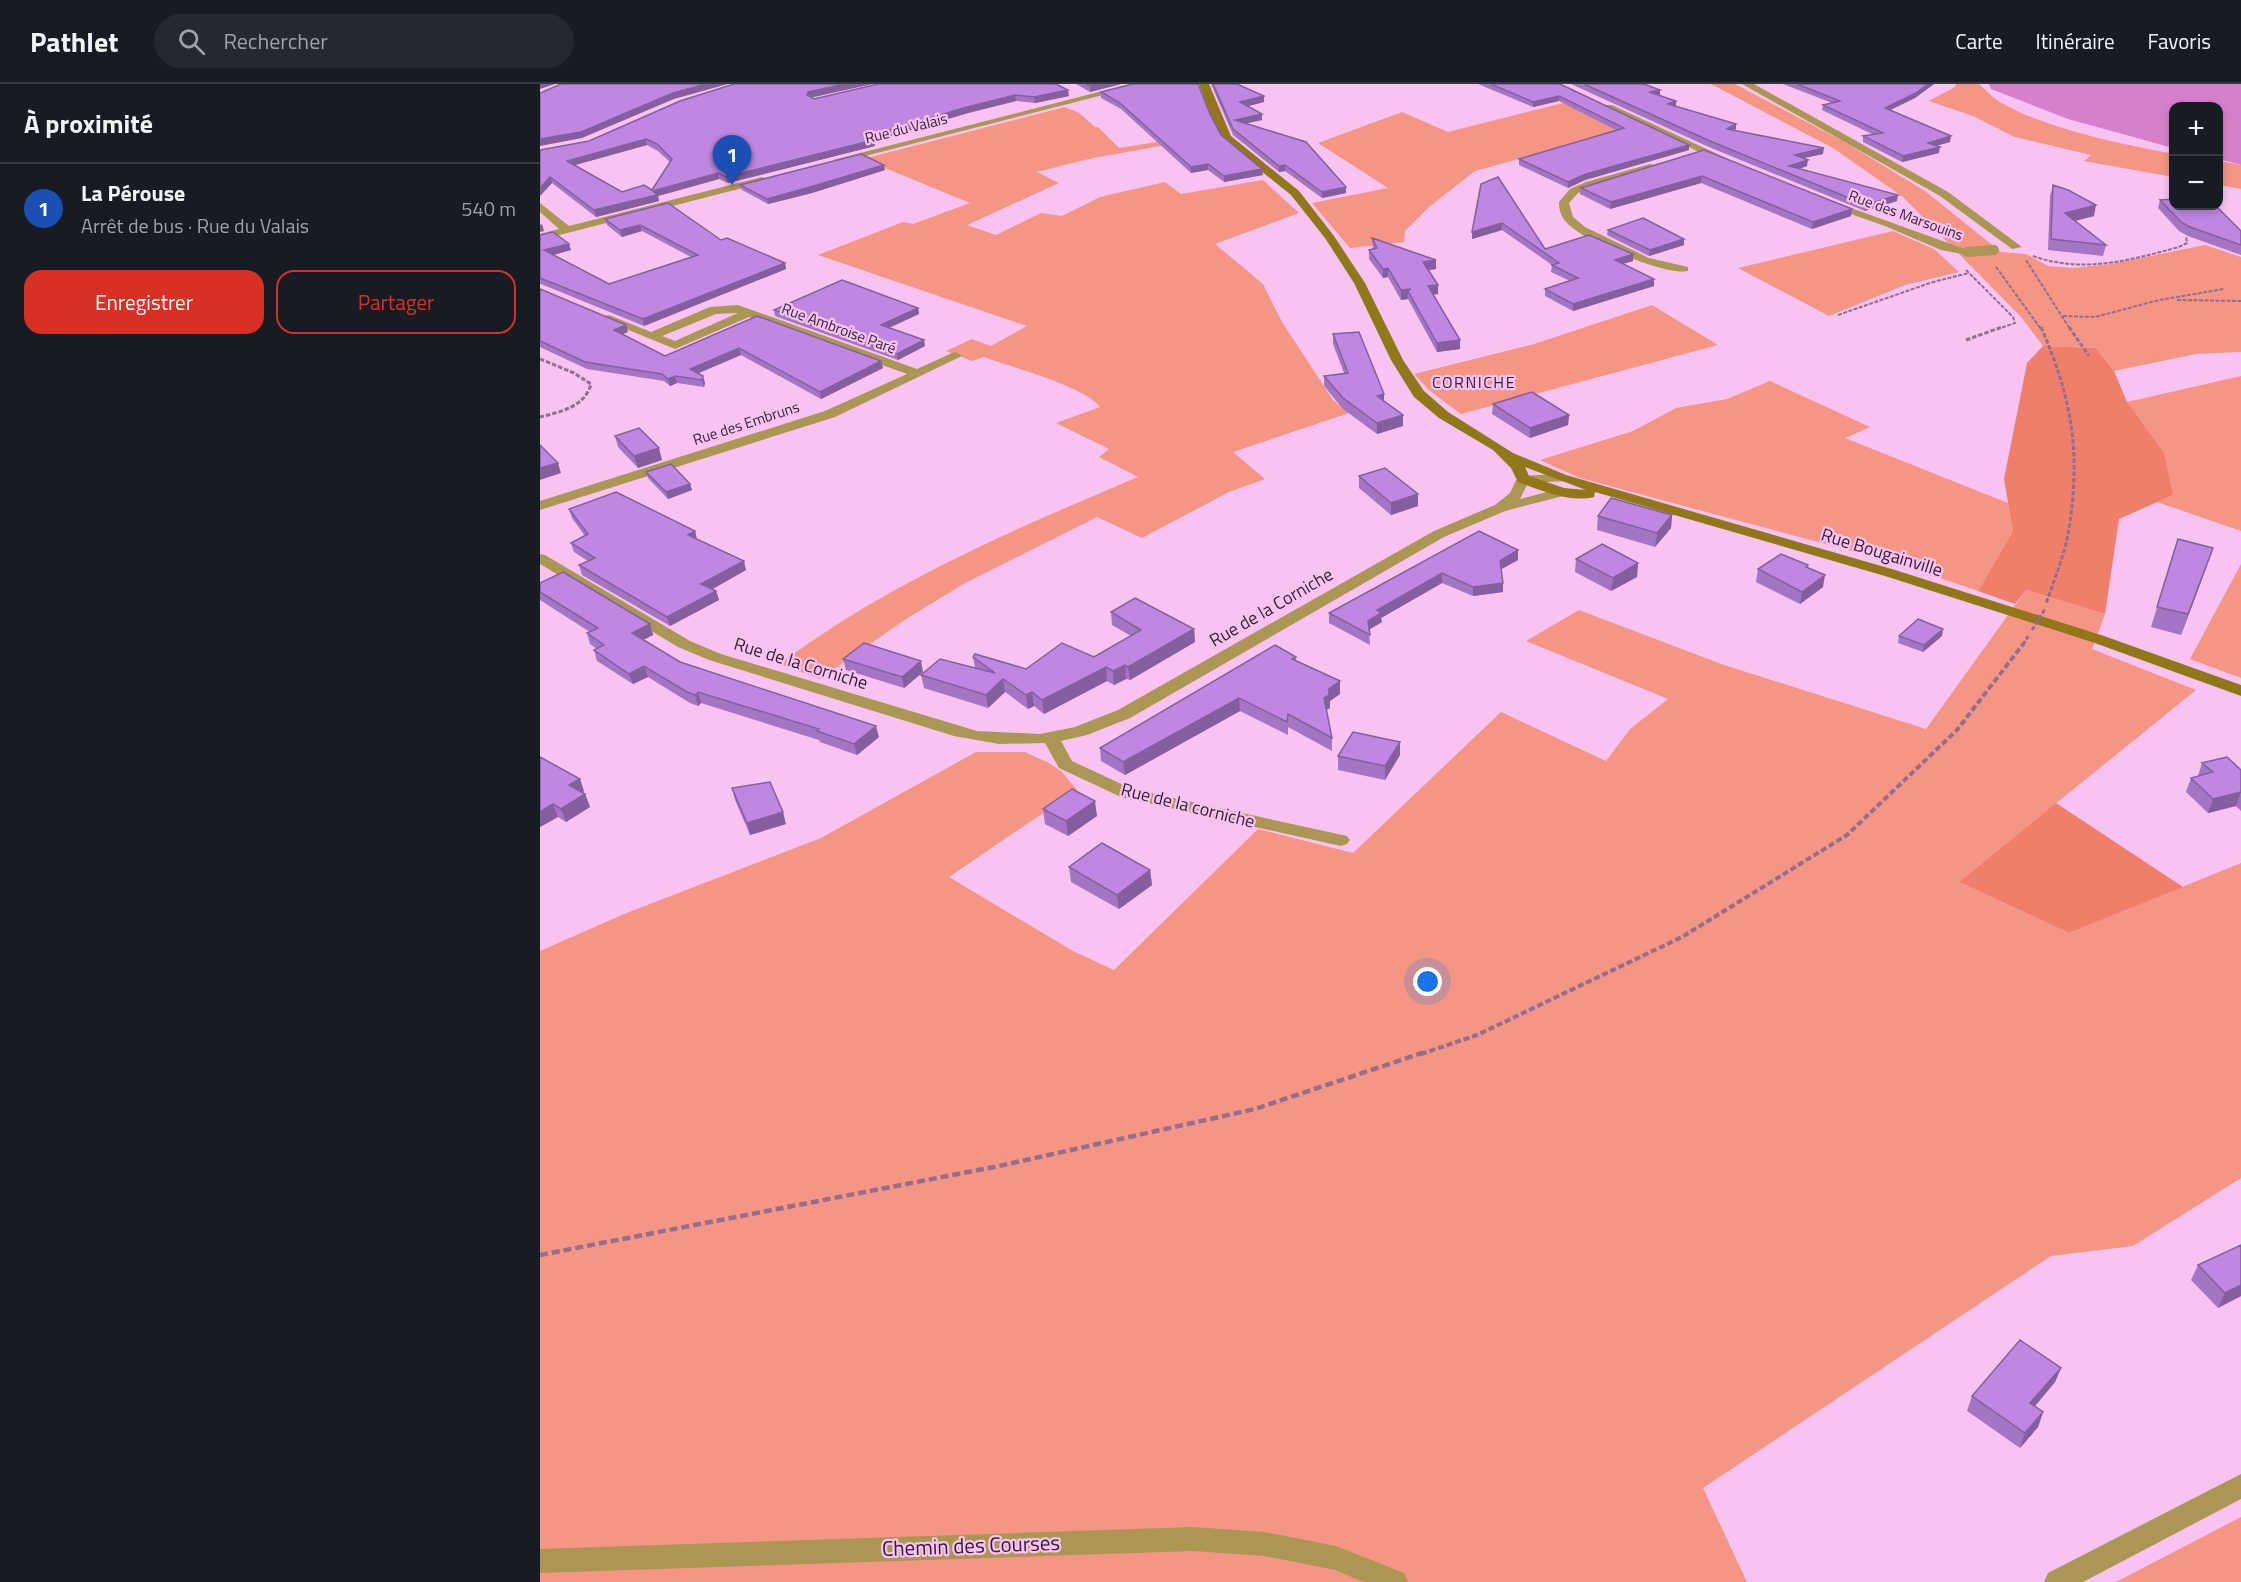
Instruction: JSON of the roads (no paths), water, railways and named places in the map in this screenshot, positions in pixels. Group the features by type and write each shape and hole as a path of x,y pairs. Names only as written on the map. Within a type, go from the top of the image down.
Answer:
{"street":[{"name":"Rue du Valais","path":"825,164 1141,84"},
{"path":"1204,84 1226,136 1239,151 1295,193 1350,268 1377,314 1404,372 1432,407 1510,456 1562,485"},
{"name":"Rue des Marsouins","path":"1747,84 1944,194 2016,248 1966,252 1945,248 1819,199"},
{"path":"1600,104 1736,164"},
{"path":"1684,268 1646,261 1572,223 1564,209 1564,202 1574,191 1704,151"},
{"path":"540,237 769,178"},
{"path":"540,206 567,230"},
{"name":"Rue Ambroise Paré","path":"651,336 714,310 726,308 748,313 919,374"},
{"path":"597,315 675,345 748,313"},
{"name":"Rue des Embruns","path":"540,506 830,414 956,356"},
{"path":"1510,456 1520,468 1523,479 1562,485"},
{"name":"Rue de la Corniche","path":"540,558 684,644 715,657 985,738 1017,741 1052,739 1093,728 1124,714 1439,534 1500,508 1516,495 1523,479"},
{"path":"1500,508 1562,485"},
{"name":"Rue Bougainville","path":"1562,485 1639,502 1890,573 2097,639 2241,691"},
{"name":"Rue de la corniche","path":"1052,739 1065,764 1127,793 1341,840"},
{"path":"2057,1582 2241,1486"},
{"name":"Chemin des Courses","path":"540,1561 956,1545 1193,1539 1265,1544 1336,1558 1395,1582"}],"place":[{"name":"La Pérouse","path":"732,185"}],"district":[{"name":"CORNICHE","path":"1474,382"}]}
